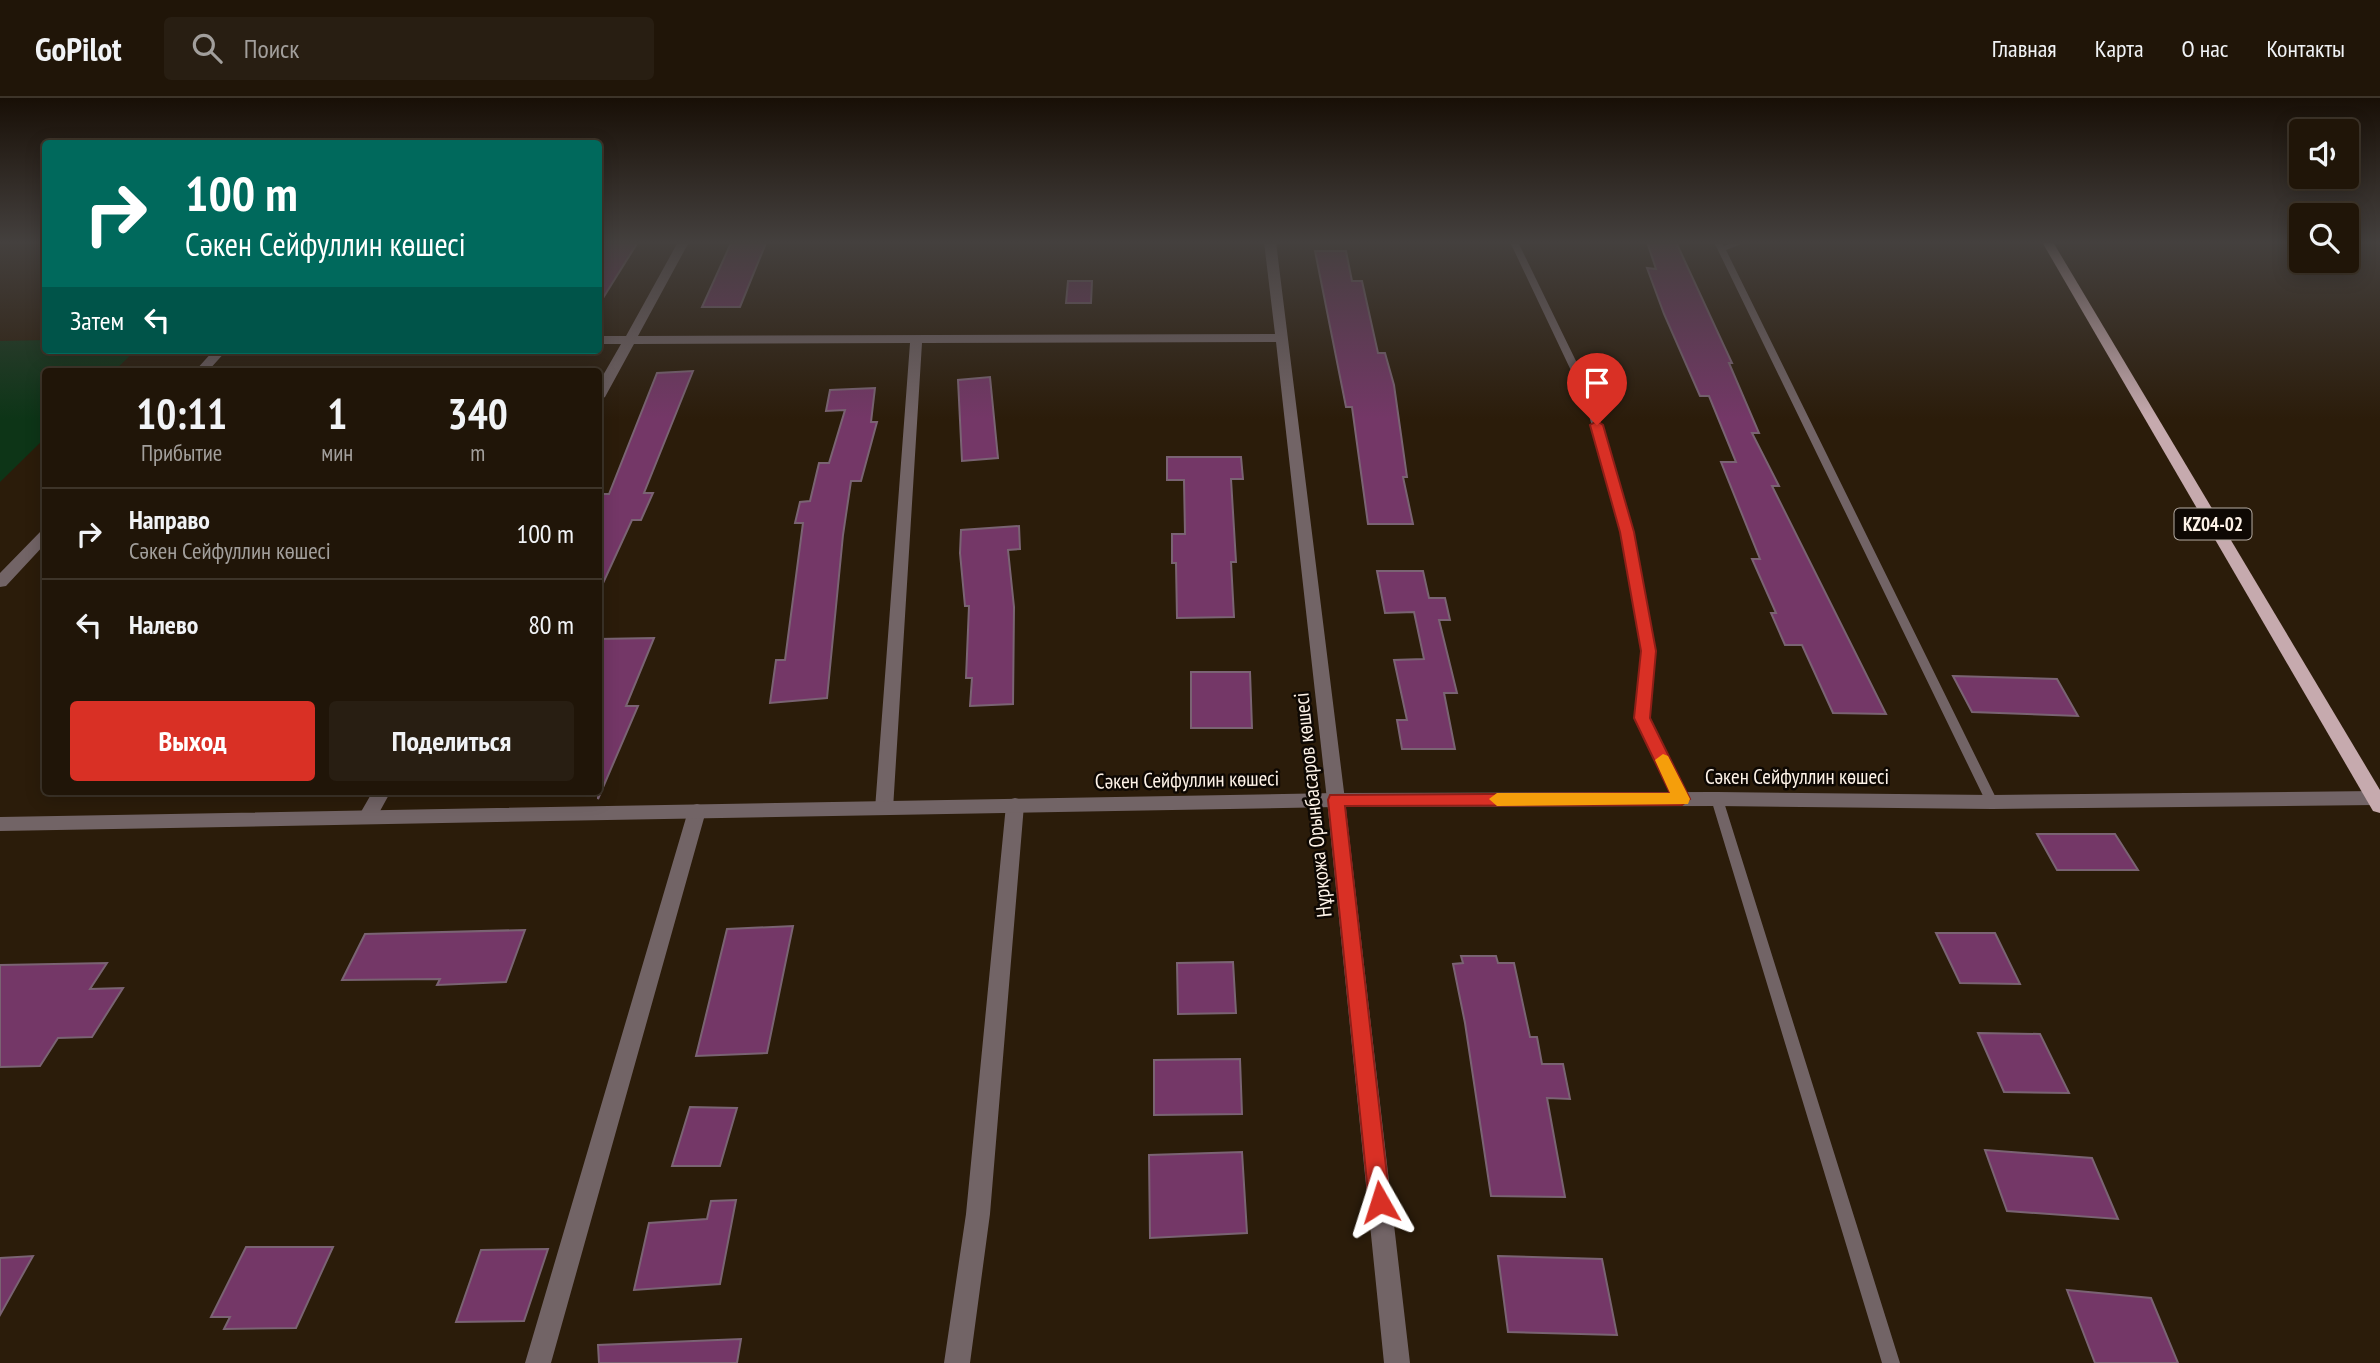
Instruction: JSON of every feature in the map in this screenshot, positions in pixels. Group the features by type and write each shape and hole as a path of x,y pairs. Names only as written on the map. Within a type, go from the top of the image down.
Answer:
{"main road":[{"name":"KZ04-02","path":"2082,301 2378,802"}],"street":[{"path":"602,390 651,301"},
{"name":"Нұрқожа Орынбасаров көшесі","path":"1277,301 1336,800 1397,1363"},
{"path":"602,340 1282,338"},
{"path":"884,809 916,339"},
{"path":"204,368 216,354"},
{"path":"0,582 42,538"},
{"path":"367,817 380,795"},
{"name":"Сәкен Сейфуллин көшесі","path":"0,824 1336,800 2378,802"},
{"path":"957,1363 978,1214 1015,806"},
{"path":"538,1363 697,811"}],"lane":[{"path":"1542,301 1589,398 1627,532 1648,651 1642,718 1682,799"},
{"path":"1747,301 1992,802"},
{"path":"1717,799 1891,1363"}],"green space":[{"path":"42,340 42,354 132,354 117,368 42,368 42,441 0,482 0,341"}],"building":[{"path":"705,301 742,301 740,307 702,307"},
{"path":"1066,301 1091,301 1091,303"},
{"path":"1325,301 1366,301 1378,353 1385,353 1394,385 1407,477 1403,477 1413,524 1368,524 1352,407 1346,407"},
{"path":"1659,301 1703,301 1732,363 1729,363 1759,433 1752,433 1779,486 1772,486 1886,714 1833,713 1802,645 1785,645 1771,613 1776,613 1752,559 1760,559 1721,462 1736,462 1709,396 1700,396"},
{"path":"693,371 644,493 653,493 641,520 632,520 602,585 602,494 609,494 657,373"},
{"path":"990,377 998,458 962,461 958,380"},
{"path":"875,388 871,422 877,422 861,481 851,481 827,698 770,703 776,660 785,660 803,523 795,523 800,502 810,501 819,463 829,463 845,410 826,411 830,390"},
{"path":"1167,457 1241,457 1243,479 1231,479 1236,562 1231,562 1234,617 1177,618 1176,563 1172,563 1172,534 1185,534 1184,480 1167,480"},
{"path":"1019,526 1020,549 1008,550 1014,607 1013,704 970,706 972,678 966,678 969,606 965,606 960,553 961,530"},
{"path":"1377,571 1423,571 1429,598 1445,598 1450,620 1439,620 1457,693 1444,693 1455,749 1402,749 1397,720 1407,720 1394,660 1424,659 1414,612 1385,613"},
{"path":"654,638 626,706 638,706 602,790 602,639"},
{"path":"1191,672 1250,672 1252,728 1191,728"},
{"path":"1953,676 2057,679 2078,716 1972,712"},
{"path":"2037,834 2115,834 2138,870 2057,870"},
{"path":"793,926 767,1053 696,1056 727,929"},
{"path":"525,930 506,982 437,985 440,979 342,980 365,934"},
{"path":"1936,933 1995,933 2020,984 1960,983"},
{"path":"1461,956 1496,956 1498,963 1514,963 1530,1037 1537,1037 1542,1064 1563,1064 1570,1099 1547,1098 1565,1197 1491,1196 1465,1023 1453,964 1463,963"},
{"path":"1233,962 1236,1013 1178,1014 1177,963"},
{"path":"107,963 90,989 123,988 92,1037 58,1038 40,1066 0,1067 0,965"},
{"path":"1978,1033 2040,1034 2069,1093 2004,1092"},
{"path":"1240,1059 1242,1114 1154,1115 1154,1060"},
{"path":"690,1107 737,1108 720,1166 672,1166"},
{"path":"1985,1150 2092,1158 2118,1219 2007,1211"},
{"path":"1242,1152 1247,1233 1150,1238 1149,1155"},
{"path":"736,1200 720,1284 634,1290 649,1223 707,1219 711,1201"},
{"path":"246,1247 333,1247 296,1328 224,1329 230,1317 211,1317"},
{"path":"548,1249 524,1321 456,1322 481,1250"},
{"path":"33,1256 0,1315 0,1258"},
{"path":"1498,1256 1602,1259 1617,1335 1508,1332"},
{"path":"2067,1290 2151,1298 2178,1363 2095,1363"},
{"path":"741,1339 737,1363 599,1363 598,1345"}],"slow traffic":[{"path":"1497,799 1682,799 1663,760"}],"route":[{"path":"1380,1202 1336,800 1682,799 1642,718 1648,651 1627,532 1597,425"}]}
